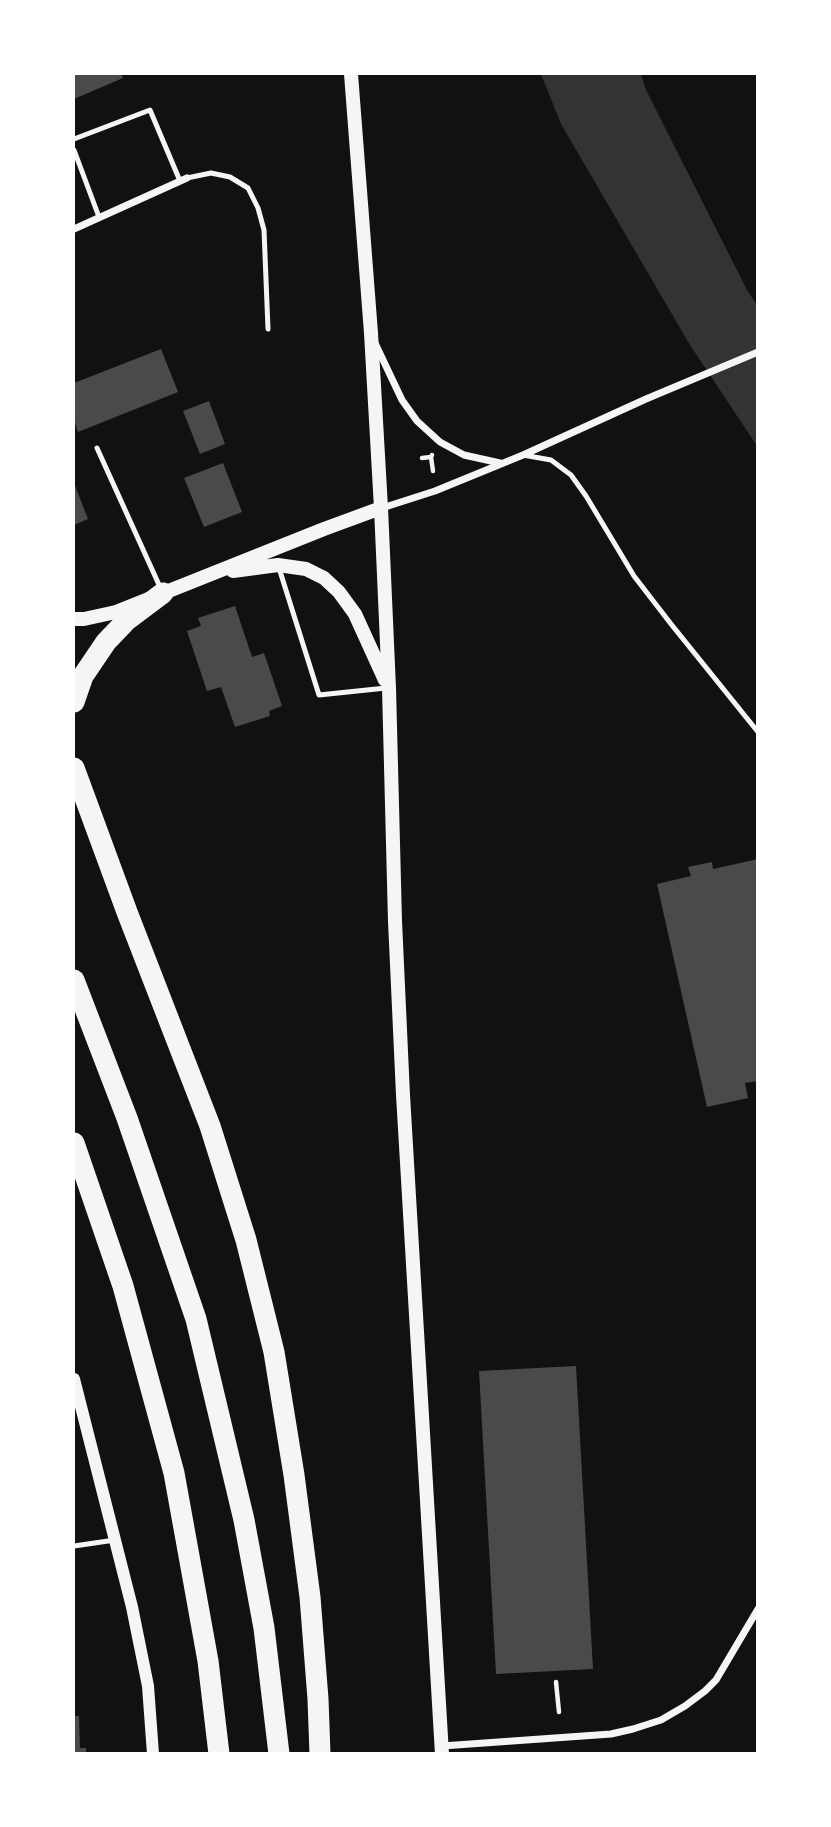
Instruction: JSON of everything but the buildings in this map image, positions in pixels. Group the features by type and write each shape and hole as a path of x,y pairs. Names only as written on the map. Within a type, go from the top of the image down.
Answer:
{"highway":[{"path":"74,702 83,676 106,642 127,620 163,593"},
{"path":"74,768 210,1126 246,1240 274,1352 310,1597 320,1754"},
{"path":"74,981 127,1118 196,1319 244,1520 264,1628 279,1754"},
{"path":"74,1143 123,1286 174,1473 208,1661 219,1754"}],"main road":[{"path":"351,74 381,508 402,1069 442,1750"},
{"path":"74,619 116,612 381,508"},
{"path":"211,574 278,565 306,569 324,578 339,592 355,614 389,688"}],"street":[{"path":"74,229 183,179"},
{"path":"371,333 402,400 416,421 440,442 464,455 501,463"},
{"path":"381,508 435,491 523,455 758,352"},
{"path":"74,1379 132,1606 148,1686 153,1754"},
{"path":"442,1750 611,1734 661,1720 685,1706 716,1680 758,1609"}],"lane":[{"path":"74,139 150,110 183,179 211,173 230,177 248,188 258,208 264,230 268,329"},
{"path":"74,150 99,217"},
{"path":"97,448 163,593"},
{"path":"523,455 551,460 571,475 634,576 758,732"},
{"path":"278,565 319,695 389,688"},
{"path":"74,1546 116,1539"}],"path":[{"path":"422,458 431,457 433,471"},
{"path":"556,1682 559,1712"}],"shaded area":[{"path":"541,74 641,74 646,90 757,305 757,444 690,345 561,124"}]}
